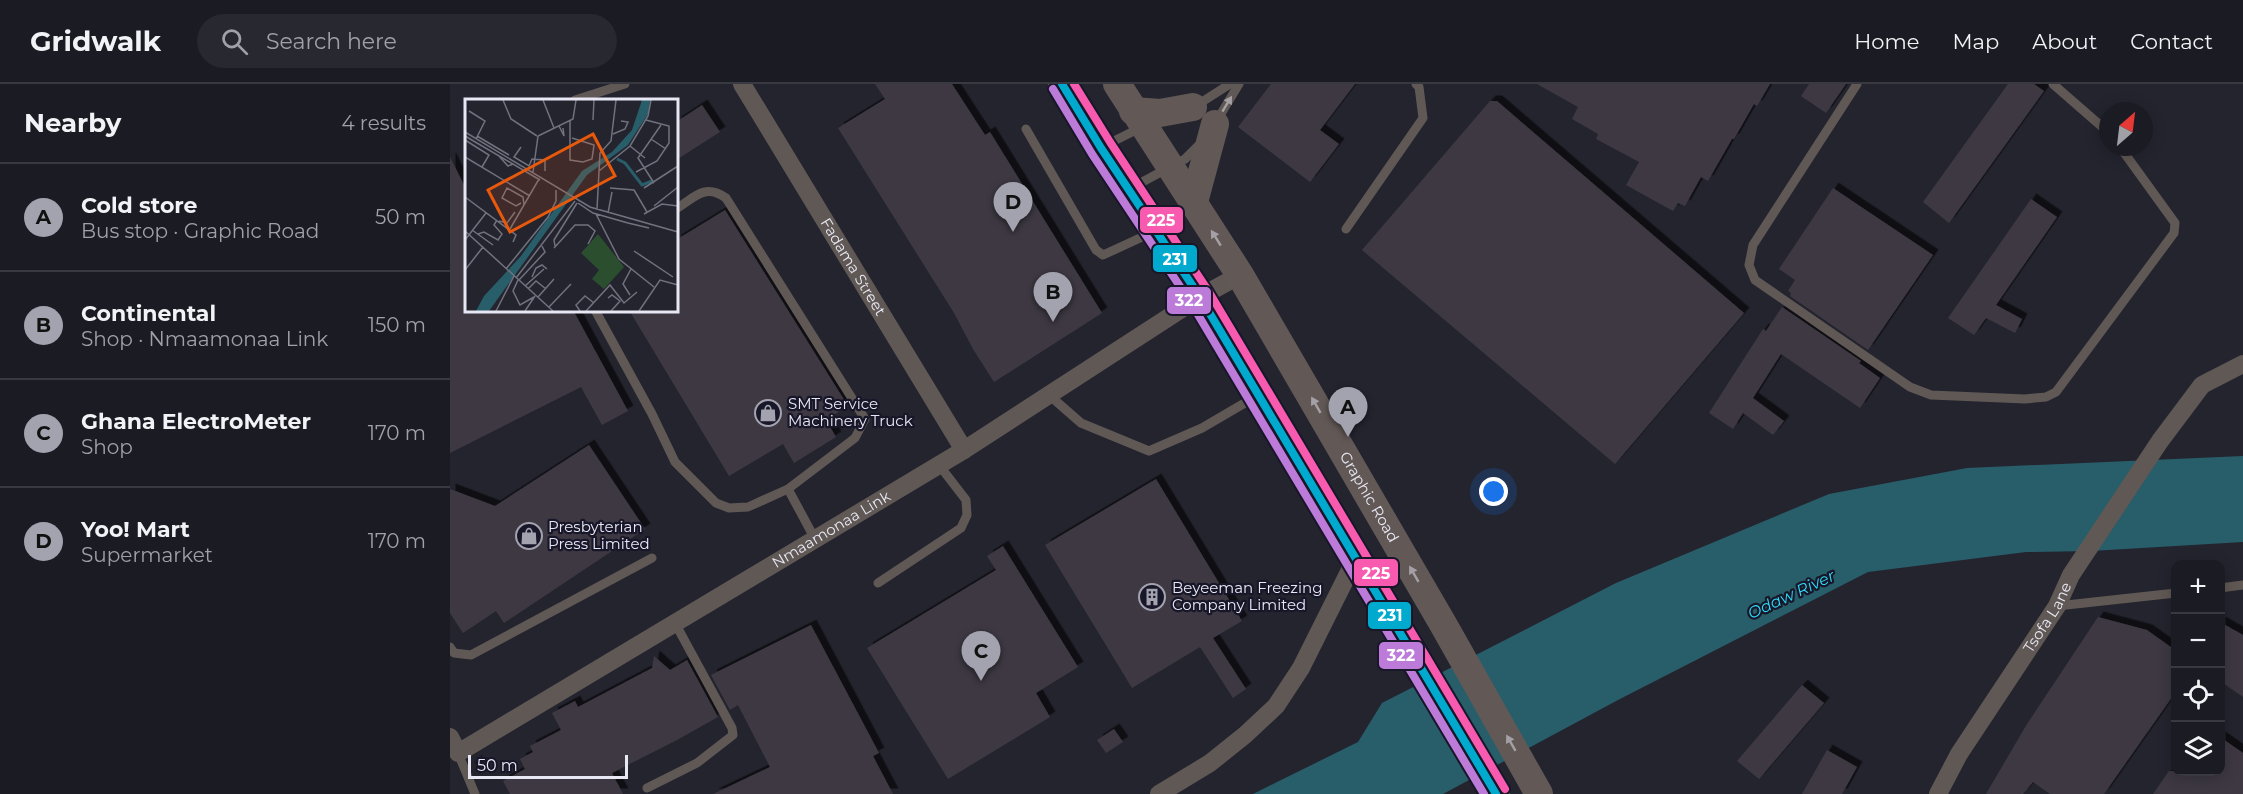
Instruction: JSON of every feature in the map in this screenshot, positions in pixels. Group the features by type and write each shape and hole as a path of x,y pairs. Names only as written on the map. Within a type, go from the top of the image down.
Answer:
{"main road":[{"path":"1062,84 1128,190 1200,297 1496,794"},
{"name":"Graphic Road","path":"1117,84 1239,275 1443,624 1539,794"},
{"path":"1139,119 1160,113 1204,115 1194,202"}],"street":[{"name":"Fadama Street","path":"742,84 964,450"},
{"name":"Nmaamonaa Link","path":"454,745 675,623 939,465 1200,297 1239,275"},
{"name":"Tsofa Lane","path":"1938,794 1959,754 2057,606 2071,575 2160,441 2202,385 2243,364"},
{"path":"1159,794 1210,763 1276,706 1301,668 1356,558"}],"lane":[{"path":"578,99 625,84"},
{"path":"1128,190 1192,153 1204,115 1230,84"},
{"path":"1204,115 1239,84"},
{"path":"1346,229 1423,118 1419,87 1416,84"},
{"path":"1857,84 1753,245 1749,266 1755,280 1910,387 1931,395 2025,399 2046,397 2056,392 2174,233 2175,223 2127,156"},
{"path":"2054,84 2099,124"},
{"path":"1101,148 1139,119"},
{"path":"1026,129 1096,250 1103,255 1155,231"},
{"path":"596,312 652,414 675,462 716,503 729,508 748,507 788,489 855,438 865,420 726,198 716,191 704,191 678,208"},
{"path":"1049,395 1081,423 1149,451 1202,428 1258,395"},
{"path":"878,583 961,528 967,515 966,500 939,465"},
{"path":"788,489 815,539"},
{"path":"450,647 454,653 471,655 652,558"},
{"path":"2225,587 2243,585"},
{"path":"2057,606 2171,593"},
{"path":"647,789 697,763 733,735 732,728 675,623"},
{"path":"454,745 475,794"}],"water":[{"name":"Odaw River","path":"2243,456 2243,542 2091,551 2026,552 1868,572 1618,700 1443,794 1253,794 1358,742 1382,703 1616,583 1829,494 1967,468"}],"building":[{"path":"875,84 952,84 985,135 990,132 1102,313 994,382 954,313 838,128 885,99"},
{"path":"1271,84 1355,84 1320,130 1339,144 1310,182 1238,127"},
{"path":"1537,84 1770,84 1757,106 1754,104 1708,181 1701,177 1685,206 1678,203 1673,211 1626,185 1639,162 1596,139 1598,134 1572,119 1578,107"},
{"path":"1809,84 1846,84 1826,113 1801,96"},
{"path":"2008,84 2034,84 2044,91 1949,223 1923,202"},
{"path":"1490,101 1497,101 1744,313 1615,464 1362,250"},
{"path":"702,105 720,132 678,159 678,121"},
{"path":"450,157 465,187 465,312 574,312 628,411 602,425 581,387 450,453"},
{"path":"1833,188 1933,255 1868,350 1790,296 1791,293 1788,291 1795,280 1779,269"},
{"path":"2031,199 2057,217 1996,305 2022,319 2015,333 1986,318 1974,335 1948,318"},
{"path":"725,210 848,406 826,420 836,437 794,463 783,444 729,476 630,312 678,312 678,239"},
{"path":"1782,307 1861,361 1859,363 1880,378 1860,408 1781,354 1753,398 1784,421 1773,435 1743,413 1733,429 1709,413 1763,329 1766,331"},
{"path":"589,445 645,529 504,623 496,611 463,633 450,613 450,489 495,506"},
{"name":"Beyeeman Freezing Company Limited","path":"1156,479 1242,621 1213,638 1246,689 1233,698 1200,647 1132,688 1045,545"},
{"path":"1003,546 1078,667 1036,693 1050,717 948,779 867,648 996,570 987,556"},
{"path":"2098,617 2147,630 2171,647 2171,699 2104,794 2050,794 2033,782 2023,794 1986,794 2027,724"},
{"path":"811,625 879,753 873,756 893,794 713,794 770,767 738,705 730,710 711,675"},
{"path":"2225,625 2243,635 2243,697 2225,684"},
{"path":"654,656 670,670 687,660 718,717 612,773 623,794 510,794 503,781 525,769 520,759 533,752 530,746 561,730 552,713 575,701 578,707 652,668"},
{"path":"1802,685 1824,703 1759,779 1737,761"},
{"path":"1114,729 1123,742 1106,753 1097,740"},
{"path":"2225,740 2243,753 2243,794 2153,794 2171,771 2171,776 2225,776"},
{"path":"1827,750 1857,767 1842,794 1802,794"}],"transit line":[{"name":"231","path":"1062,84 1101,148 1200,297 1496,794"},
{"name":"225","path":"1074,84 1209,292 1505,789"},
{"name":"322","path":"1053,89 1092,154 1191,303 1484,794"}],"place":[{"name":"Yoo! Mart","path":"1013,232"},
{"name":"Continental","path":"1053,322"},
{"name":"SMT Service Machinery Truck","path":"768,413"},
{"name":"Cold store","path":"1348,437"},
{"name":"Presbyterian Press Limited","path":"529,536"},
{"name":"Beyeeman Freezing Company Limited","path":"1152,597"},
{"name":"Ghana ElectroMeter","path":"981,681"}]}
